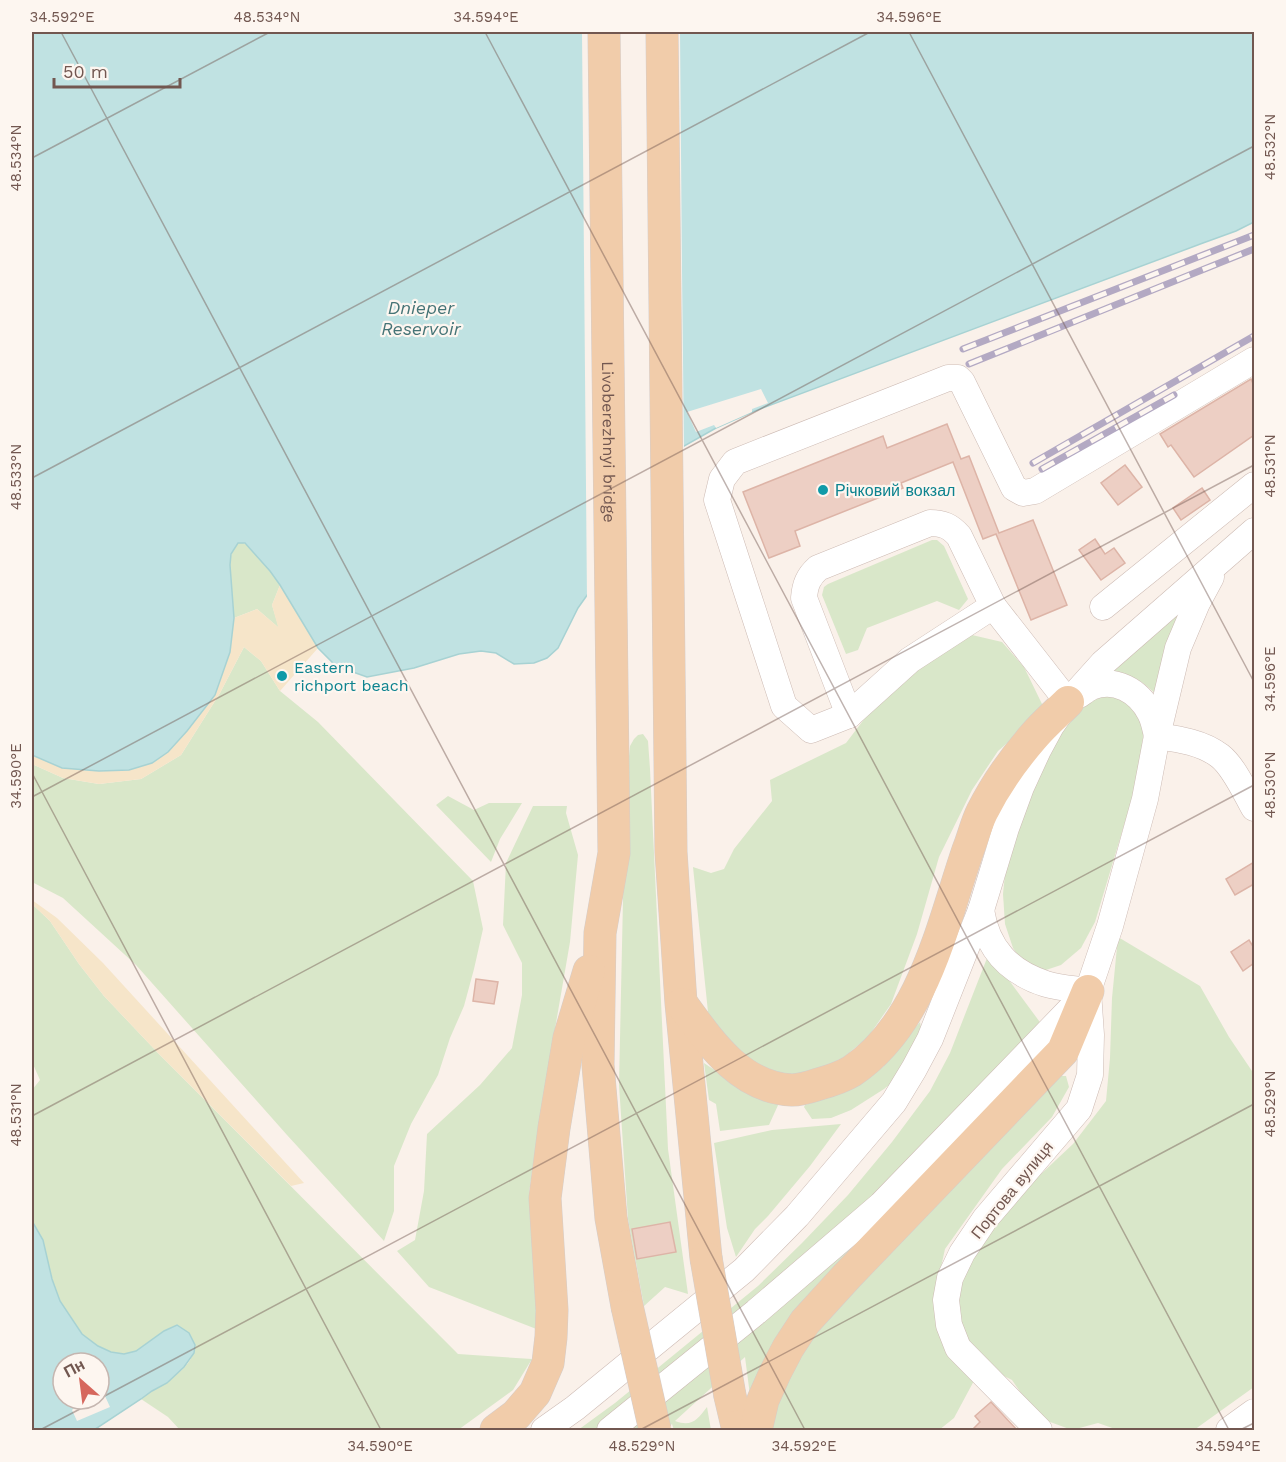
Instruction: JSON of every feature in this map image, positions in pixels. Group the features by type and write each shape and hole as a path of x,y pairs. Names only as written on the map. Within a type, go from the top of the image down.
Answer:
{"main road":[{"name":"Livoberezhnyi bridge","path":"600,933 614,853 604,32"},
{"path":"662,32 671,852 681,1004 706,1258 738,1431"},
{"path":"681,1004 723,1057 759,1082 792,1090 808,1088 850,1072 867,1059 881,1046 920,988 981,814 997,785 1033,737 1068,702"},
{"path":"600,933 598,1065 610,1218 655,1431"},
{"path":"496,1431 516,1415 535,1393 548,1363 552,1310 545,1198 569,1038 600,933"},
{"path":"756,1431 763,1400 771,1382 788,1348 805,1322 1063,1051 1089,992"}],"street":[{"path":"993,606 910,660 849,715 811,730 784,706 717,500 722,479 735,462 937,382 948,378 958,378 1014,488 1023,493 1035,491 1254,360"},
{"path":"1103,607 1254,485"},
{"path":"849,715 804,598 805,586 810,576 818,568 930,523 942,523 952,528 959,536 993,606 1068,702"},
{"path":"544,1431 744,1270 798,1216 894,1102 930,1039 981,910 1021,787 1051,726 1068,702 1103,663 1254,531"},
{"path":"610,1431 756,1312 881,1205 1089,992 1145,799 1178,648 1197,603 1220,561"},
{"path":"1068,702 1091,687 1110,683 1129,689 1144,702 1151,715 1157,736"},
{"path":"1157,736 1185,740 1221,757 1233,771 1254,808"},
{"path":"981,910 983,926 991,942 1005,961 1023,975 1048,985 1089,992"},
{"name":"Портова вулиця","path":"1039,1431 958,1348 949,1325 946,1300 950,1278 962,1253 979,1227 1079,1109 1090,1075 1089,992"},
{"path":"1229,1431 1254,1412"}],"green space":[{"path":"932,540 937,540 944,546 968,599 959,610 937,601 867,628 858,650 846,654 822,595 824,587"},
{"path":"241,542 257,555 280,585 272,605 279,628 257,609 234,618 230,575 231,559 232,550"},
{"path":"1188,598 1158,696 1135,678 1107,671"},
{"path":"972,635 1002,642 1024,667 1042,704 1041,712 1024,723 1013,738 998,751 972,790 939,857 917,934 891,1004 868,1037 844,1057 810,1074 786,1075 759,1065 735,1048 720,1033 708,1012 693,867 711,873 724,869 734,849 772,801 770,780 846,743 878,701 900,680"},
{"path":"244,647 261,661 280,691 318,722 473,881 483,929 474,969 464,1006 450,1038 438,1075 411,1124 394,1166 394,1211 384,1241 136,965 63,898 32,882 32,764 63,778 99,784 141,779 181,755 220,693"},
{"path":"1103,694 1117,695 1133,706 1145,724 1139,767 1131,802 1095,922 1081,948 1061,965 1046,970 1022,961 1013,948 1005,924 1003,894 1006,864 1014,832 1045,760 1063,729 1089,699"},
{"path":"643,734 648,741 650,769 668,1149 688,1294 665,1287 644,1306 628,1219 619,1085 626,787 630,746 638,735"},
{"path":"448,796 474,810 489,803 522,803 500,839 491,862 436,805"},
{"path":"533,806 567,806 566,813 578,855 570,942 529,1193 539,1330 429,1287 397,1251 415,1240 424,1191 427,1134 480,1085 512,1048 522,995 522,963 503,925 506,863"},
{"path":"32,904 50,921 104,996 458,1354 532,1359 513,1390 458,1430 180,1430 168,1417 141,1399 182,1370 193,1354 195,1345 164,1331 136,1351 124,1354 111,1352 82,1334 60,1301 52,1279 43,1240 32,1221 32,1090 40,1080 32,1062"},
{"path":"1118,937 1200,986 1229,1037 1254,1074 1254,1387 1194,1430 1118,1430 1098,1423 1072,1430 1042,1419 1012,1380 984,1366 963,1339 956,1295 965,1258 994,1218 1073,1144 1106,1101"},
{"path":"989,953 1042,1025 895,1177 600,1430 578,1430 615,1403 758,1286 848,1195 930,1091 950,1053"},
{"path":"920,1022 922,1034 902,1074 884,1089 851,1110 831,1118 812,1119 805,1105 844,1092 883,1067"},
{"path":"704,1063 779,1103 769,1125 720,1131 716,1104 709,1100"},
{"path":"1057,1076 1066,1076 1069,1087 1052,1117 1002,1169 945,1249 936,1290 976,1377 954,1418 939,1430 768,1430 790,1370 825,1321"},
{"path":"841,1124 810,1166 755,1229 736,1257 727,1228 714,1143 772,1130"},
{"path":"896,1203 751,1403 745,1357 675,1421 690,1423 707,1407 711,1430 674,1430 672,1424 665,1430 624,1430"}],"sand":[{"name":"Eastern richport beach","path":"280,585 318,648 280,691 261,661 244,647 220,693 181,755 141,779 99,784 63,778 32,764 32,755 62,768 99,771 129,770 168,752 215,695 230,652 234,618 257,609 278,627 272,605"},
{"path":"32,900 57,918 103,963 304,1183 291,1186 158,1053 104,996 50,921 32,904"}],"water":[{"name":"Dnieper Reservoir","path":"32,32 1254,32 1254,222 1236,231 752,412 684,446 662,470 607,567 578,608 558,648 547,658 534,663 514,664 496,653 481,651 459,654 414,668 367,677 336,666 318,648 270,571 245,543 238,543 231,554 230,565 234,618 230,652 215,695 187,731 168,752 152,763 129,770 99,771 62,768 32,755"},
{"path":"32,1221 43,1240 52,1279 60,1301 82,1334 109,1351 51,1351 51,1411 111,1411 111,1352 124,1354 136,1351 164,1331 177,1325 189,1333 195,1345 194,1353 184,1367 167,1383 94,1430 32,1430"}],"pier":[{"path":"582,32 680,32 684,451 664,472 609,568 587,601"},
{"path":"761,389 768,403 716,428 714,425 696,432 687,412"},
{"path":"72,1411 101,1411 77,1421"}],"building":[{"path":"1251,379 1254,386 1254,435 1194,477 1171,445 1168,447 1160,434"},
{"name":"Річковий вокзал","path":"947,424 961,459 969,456 999,533 1033,520 1067,605 1031,620 996,534 983,539 953,462 901,483 903,488 795,531 800,546 769,558 743,492 883,436 887,448"},
{"path":"1125,465 1142,487 1118,505 1101,483"},
{"path":"1202,488 1210,500 1181,520 1173,508"},
{"path":"1095,539 1105,554 1114,548 1125,563 1101,580 1079,550"},
{"path":"1254,862 1254,884 1235,895 1226,879"},
{"path":"1249,940 1254,948 1254,963 1243,971 1231,952"},
{"path":"476,979 498,982 494,1004 473,1001"},
{"path":"670,1222 676,1252 637,1259 632,1229"},
{"path":"991,1402 1018,1431 971,1431 980,1422 975,1416"}],"railway":[{"path":"963,349 1254,235"},
{"path":"969,364 1254,249"},
{"path":"1033,463 1254,336"},
{"path":"1042,469 1174,395"}],"place":[{"name":"Річковий вокзал","path":"823,490"},
{"name":"Eastern richport beach","path":"282,676"}]}
